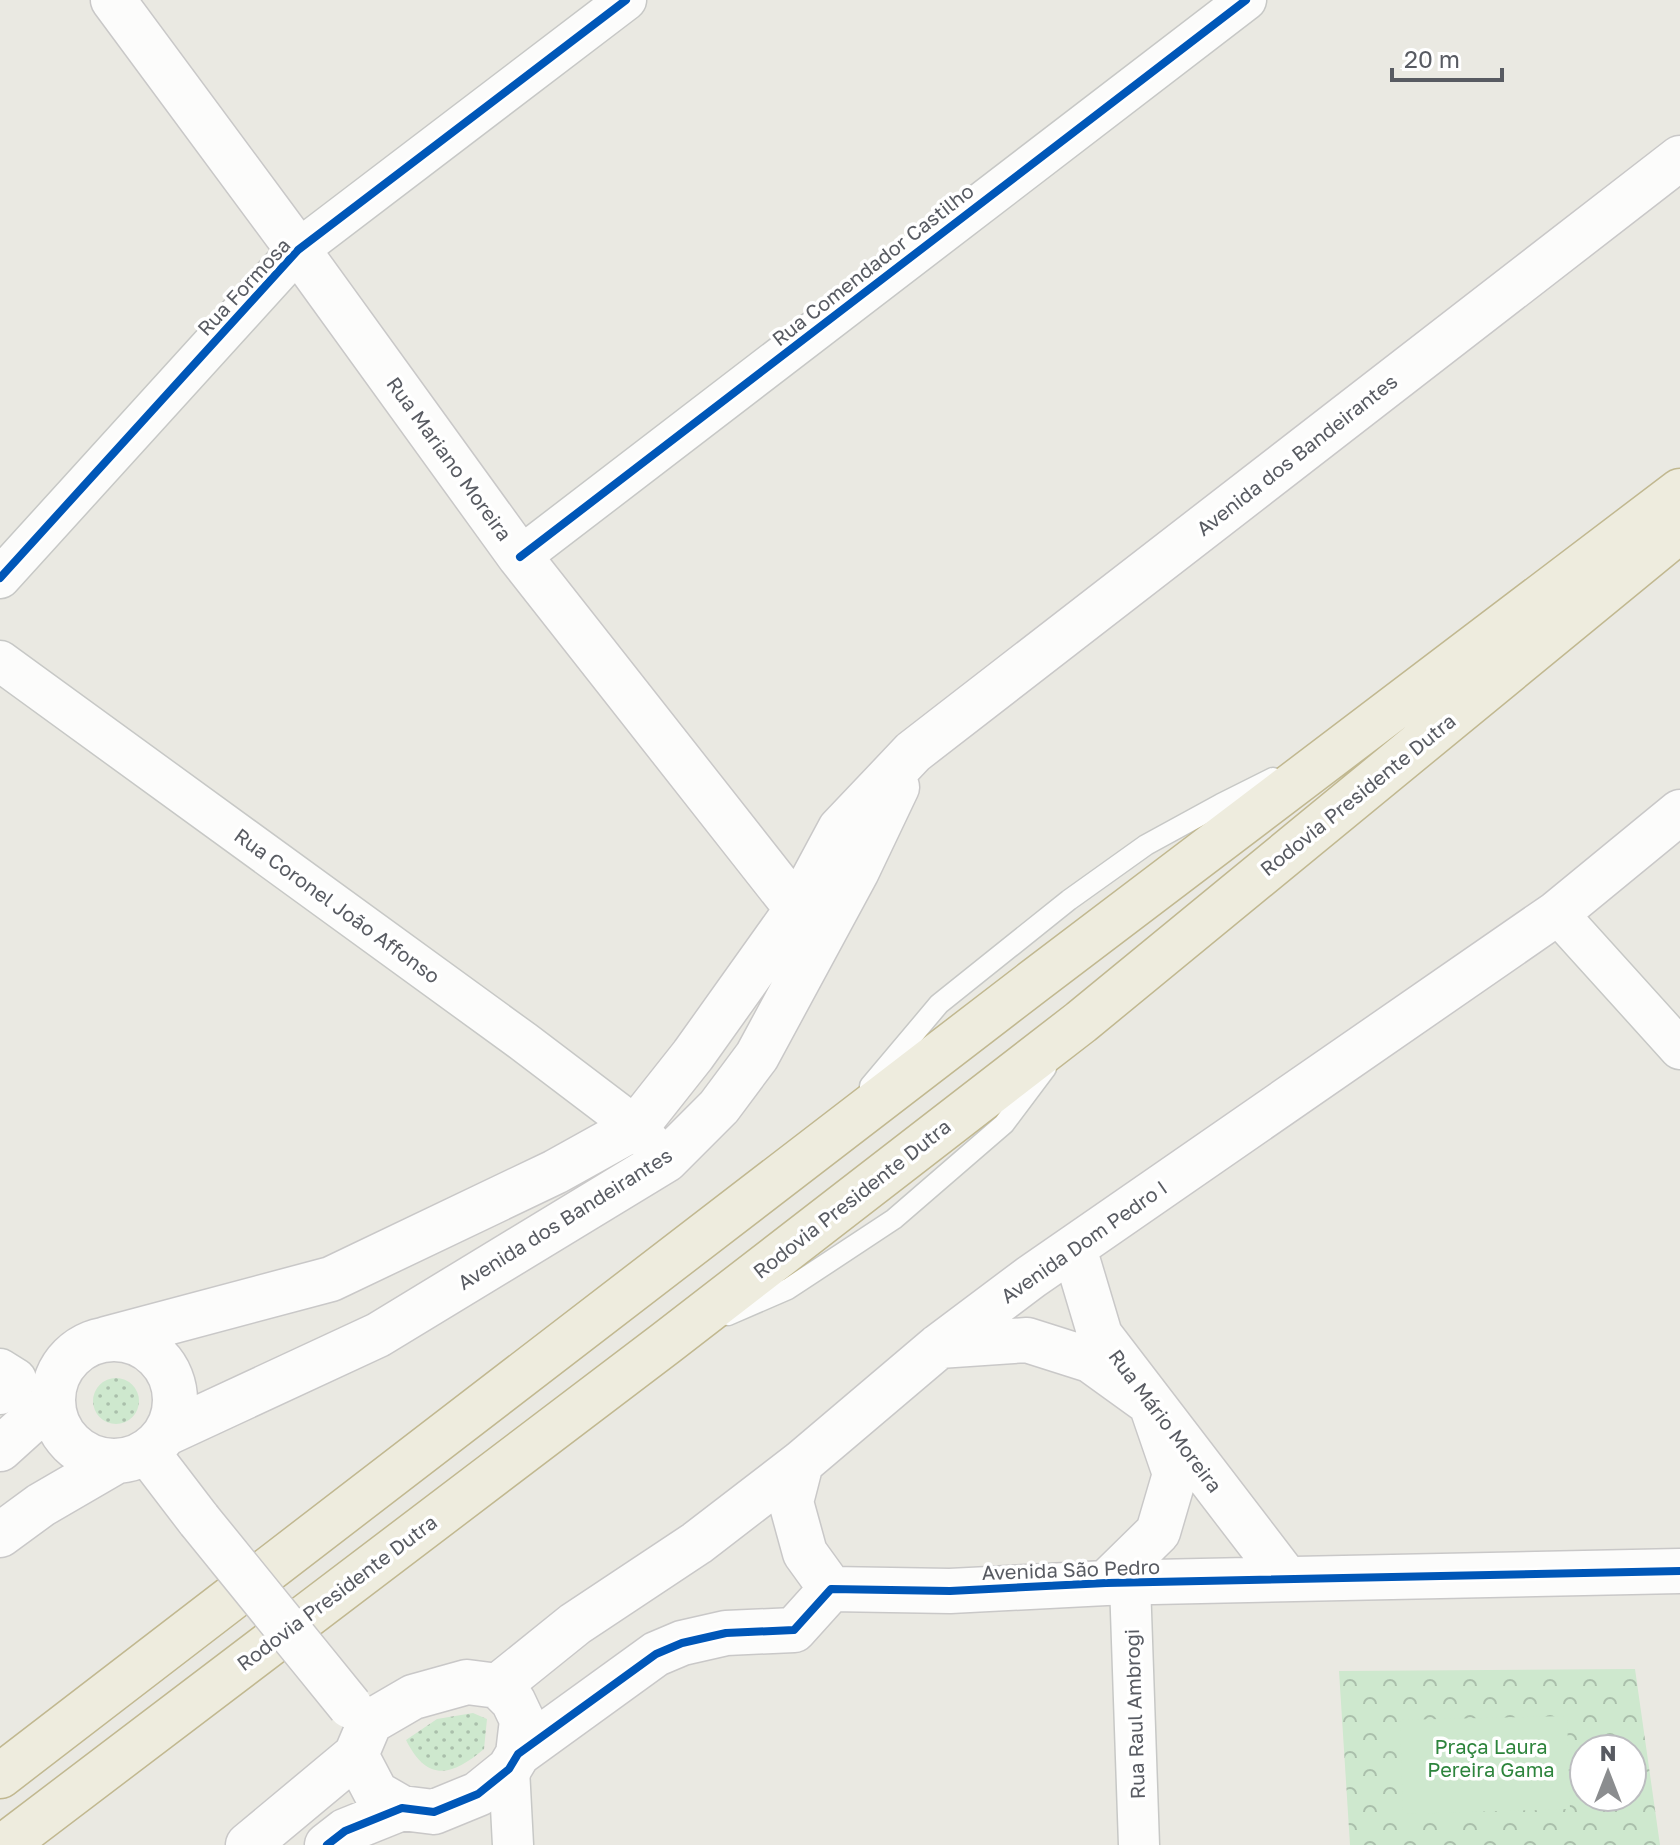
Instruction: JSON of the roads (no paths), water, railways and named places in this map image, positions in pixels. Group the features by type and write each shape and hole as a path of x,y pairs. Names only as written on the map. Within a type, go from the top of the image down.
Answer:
{"highway":[{"path":"0,1776 1680,491"},
{"name":"Rodovia Presidente Dutra","path":"5,1845 666,1343 1081,1022 1680,530"}],"main road":[{"name":"Rua Mariano Moreira","path":"113,0 520,557 797,909"},
{"name":"Avenida dos Bandeirantes","path":"106,1339 331,1279 555,1172 636,1127 693,1055 797,909 840,829 913,752 1680,158"},
{"name":"Avenida dos Bandeirantes","path":"0,1535 41,1505 143,1449 378,1335 666,1160 719,1107 757,1056 857,871 913,752"},
{"name":"Avenida Dom Pedro I","path":"498,1686 575,1624 697,1543 801,1463 939,1346 1074,1248 1557,913 1680,812"},
{"name":"Rua Mário Moreira","path":"1074,1248 1100,1335 1286,1578"},
{"path":"106,1339 125,1339 144,1347 159,1359 170,1376 175,1395 174,1414 143,1449 95,1460 78,1451 64,1438 55,1421 52,1402 54,1384 61,1368 80,1349 106,1339"},
{"path":"939,1346 1027,1340 1090,1360 1151,1404 1175,1474 1158,1532 1118,1583"},
{"path":"0,1449 52,1402"},
{"path":"143,1449 359,1727 376,1793 402,1808 434,1812 478,1794 513,1762 656,1654 682,1643 726,1633 794,1630 831,1589 805,1553 791,1502 801,1463"},
{"name":"Avenida São Pedro","path":"831,1589 950,1591 1286,1578 1680,1571"},
{"path":"248,1845 359,1727 413,1697 467,1682 498,1686 513,1701 522,1720 513,1762"},
{"path":"327,1845 345,1831 402,1808"}],"street":[{"name":"Rua Formosa","path":"0,578 298,250 626,0"},
{"name":"Rua Comendador Castilho","path":"520,557 1235,3"},
{"name":"Rua Coronel João Affonso","path":"0,661 524,1042 636,1127 666,1160"},
{"path":"1557,913 1680,1049"},
{"path":"0,1369 16,1379 0,1394"},
{"name":"Rua Raul Ambrogi","path":"1118,1583 1139,1845"},
{"path":"513,1762 513,1845"}],"park label":[{"name":"Praça Laura Pereira Gama","path":"1491,1758"}]}
